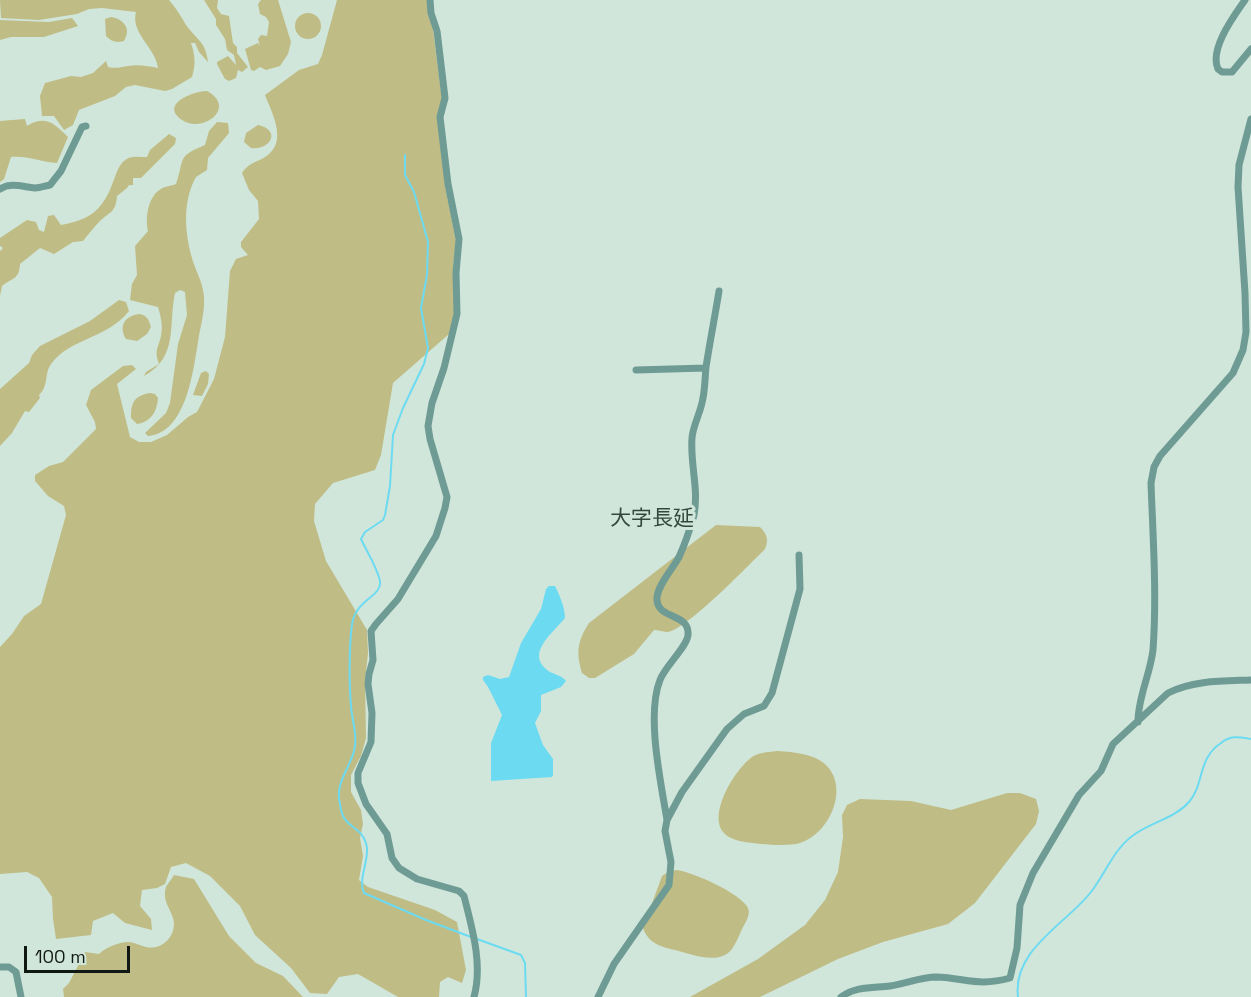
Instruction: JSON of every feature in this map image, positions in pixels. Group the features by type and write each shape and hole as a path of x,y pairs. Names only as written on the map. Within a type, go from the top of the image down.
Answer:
{"street":[{"path":"430,0 431,13 437,31 445,98 440,117 448,184 459,239 456,273 457,314 428,426 447,497 436,536 398,599 371,631 373,660 368,684 372,713 371,742 358,773 357,783 366,804 387,834 392,858 399,868 417,879 459,891 464,896 476,954 477,973 474,997"},
{"path":"1245,0 1218,47 1216,65 1218,69 1227,73 1232,72 1251,49"},
{"path":"1138,722 1141,695 1151,668 1155,617 1151,483 1154,467 1160,456 1233,373 1243,350 1246,332 1245,292 1238,187 1239,165 1251,118"},
{"path":"0,189 18,185 32,187 50,185 61,171 82,127 86,126"},
{"path":"598,997 614,964 669,885 671,862 665,831 667,820 657,748 654,705 660,678 683,647 688,634 688,626 684,621 663,612 657,601 660,588 680,555 694,511 697,494 692,435 700,412 719,291"},
{"path":"636,370 706,368"},
{"path":"667,820 693,776 727,729 744,714 764,706 772,693 800,589 799,555"},
{"path":"841,997 847,992 866,987 892,986 919,978 935,977 992,982 1010,978 1017,948 1020,905 1033,873 1079,795 1101,771 1113,744 1168,693 1177,688 1251,680"},
{"path":"0,967 9,967 16,972 21,997"}],"shaded area":[{"path":"0,0 169,0 203,45 208,62 195,43 191,43 195,60 192,77 165,91 135,85 126,87 115,96 79,110 73,125 64,130 54,116 42,116 40,96 45,83 93,73 106,61 108,67 111,68 136,65 158,68 153,54 137,27 136,12 102,8 39,20 1,18"},
{"path":"204,0 218,0 217,8 221,14 229,16 233,43 237,47 237,53 248,67 242,72 238,70 236,78 229,81 225,79 217,62 228,56 236,65 234,55 227,50 225,39 216,25 216,19"},
{"path":"261,0 278,0 291,42 288,54 280,66 266,70 260,67 254,71 251,70 245,49 258,43 260,46 258,39 261,35 267,36 269,22 260,14 258,4"},
{"path":"337,0 428,0 442,100 445,186 456,241 453,267 455,313 449,334 393,383 381,455 375,470 333,483 315,504 314,521 326,561 367,630 366,738 361,756 351,775 351,792 361,810 363,824 360,838 363,856 359,880 368,887 435,910 457,922 466,970 462,983 448,977 440,982 439,997 398,997 358,974 339,977 327,994 310,993 291,968 255,935 240,906 210,876 186,863 171,867 165,884 157,888 142,890 140,906 151,919 152,930 125,923 113,913 93,921 91,935 56,939 52,897 39,878 27,872 0,874 0,647 24,616 41,604 66,515 64,506 48,496 35,481 35,475 49,466 63,462 96,429 86,405 91,390 123,366 132,365 136,369 117,384 130,437 139,442 151,442 167,435 197,412 214,379 225,337 230,271 236,259 248,255 241,247 241,242 259,219 258,201 249,190 242,173 269,154 277,141 274,117 265,95 299,70 318,64"},
{"path":"308,13 317,17 321,26 317,35 308,39 299,35 295,26 299,17"},
{"path":"111,17 122,22 127,28 124,41 114,42 106,36 105,19"},
{"path":"72,18 78,26 44,37 11,37 0,40 0,20 49,22"},
{"path":"207,91 216,98 219,105 214,117 199,124 182,120 176,114 174,109 181,100 194,93"},
{"path":"25,119 27,126 39,121 49,122 68,137 57,163 11,157 4,179 0,182 0,121"},
{"path":"217,122 228,123 229,133 208,158 207,170 196,177 191,187 186,210 189,245 204,297 190,384 179,413 171,424 161,432 148,436 145,433 166,413 170,403 178,344 187,315 185,292 180,290 175,293 170,339 163,360 159,364 157,352 162,329 158,307 130,300 132,284 137,275 135,246 148,231 147,214 153,197 163,188 176,184 183,159 189,152 205,145 209,131"},
{"path":"258,125 270,131 271,139 263,146 251,148 244,142 246,133"},
{"path":"169,134 176,138 175,144 141,178 133,178 133,185 129,185 117,196 114,209 83,241 73,242 54,254 40,248 20,264 17,276 2,286 0,296 0,251 3,248 0,246 0,238 27,220 36,222 39,230 44,232 48,216 54,215 61,225 88,217 105,200 122,163 132,157 147,157 150,150"},
{"path":"119,300 126,302 129,311 110,327 59,355 49,368 44,388 39,395 40,398 29,412 25,411 12,433 0,446 0,389 29,363 32,355 40,346 90,321"},
{"path":"139,314 147,318 151,327 147,334 137,341 126,339 123,330 124,322"},
{"path":"159,364 155,368 144,376 146,372"},
{"path":"206,371 209,374 208,384 202,396 193,395 201,373"},
{"path":"150,393 155,394 158,398 155,412 150,419 137,424 131,418 134,401"},
{"path":"716,525 760,527 767,537 765,549 689,620 668,632 654,630 634,654 595,678 589,678 582,673 579,647 589,623"},
{"path":"778,751 810,756 826,765 833,775 836,798 827,821 810,838 788,845 751,843 728,836 720,825 719,815 725,793 731,782 752,757 761,753"},
{"path":"1007,793 1020,793 1036,799 1039,811 1036,824 975,903 948,924 883,942 838,959 760,997 690,997 758,959 805,925 825,900 838,872 843,837 842,815 847,805 860,799 911,801 951,810"},
{"path":"676,870 693,874 727,890 744,902 748,908 746,922 732,949 726,954 712,958 689,954 660,946 645,933 643,928 662,876"},
{"path":"174,875 194,879 229,936 256,963 283,976 303,997 64,997 63,989 69,983 85,952 99,954 112,946 128,942 152,948 158,947 171,936 174,924 165,892"}],"water":[{"path":"549,586 555,586 562,602 565,618 544,642 539,656 546,669 566,681 561,687 541,695 541,711 535,723 543,745 553,759 553,775 552,777 491,781 491,743 502,715 483,677 488,675 500,679 509,677 521,643 541,609 546,589"}],"waterway":[{"path":"405,155 405,175 414,192 428,242 427,275 421,308 428,348 424,364 393,435 390,486 385,515 383,520 365,532 361,539 374,565 380,586 358,609 352,624 350,687 355,745 340,786 339,799 346,820 363,836 367,848 362,883 364,893 471,937"},
{"path":"1018,997 1018,980 1023,965 1032,952 1091,892 1125,843 1138,832 1176,813 1189,802 1213,749 1232,738 1251,739"},
{"path":"477,939 521,955 525,963 526,997"}],"district":[{"name":"大字長延","path":"652,519"}]}
